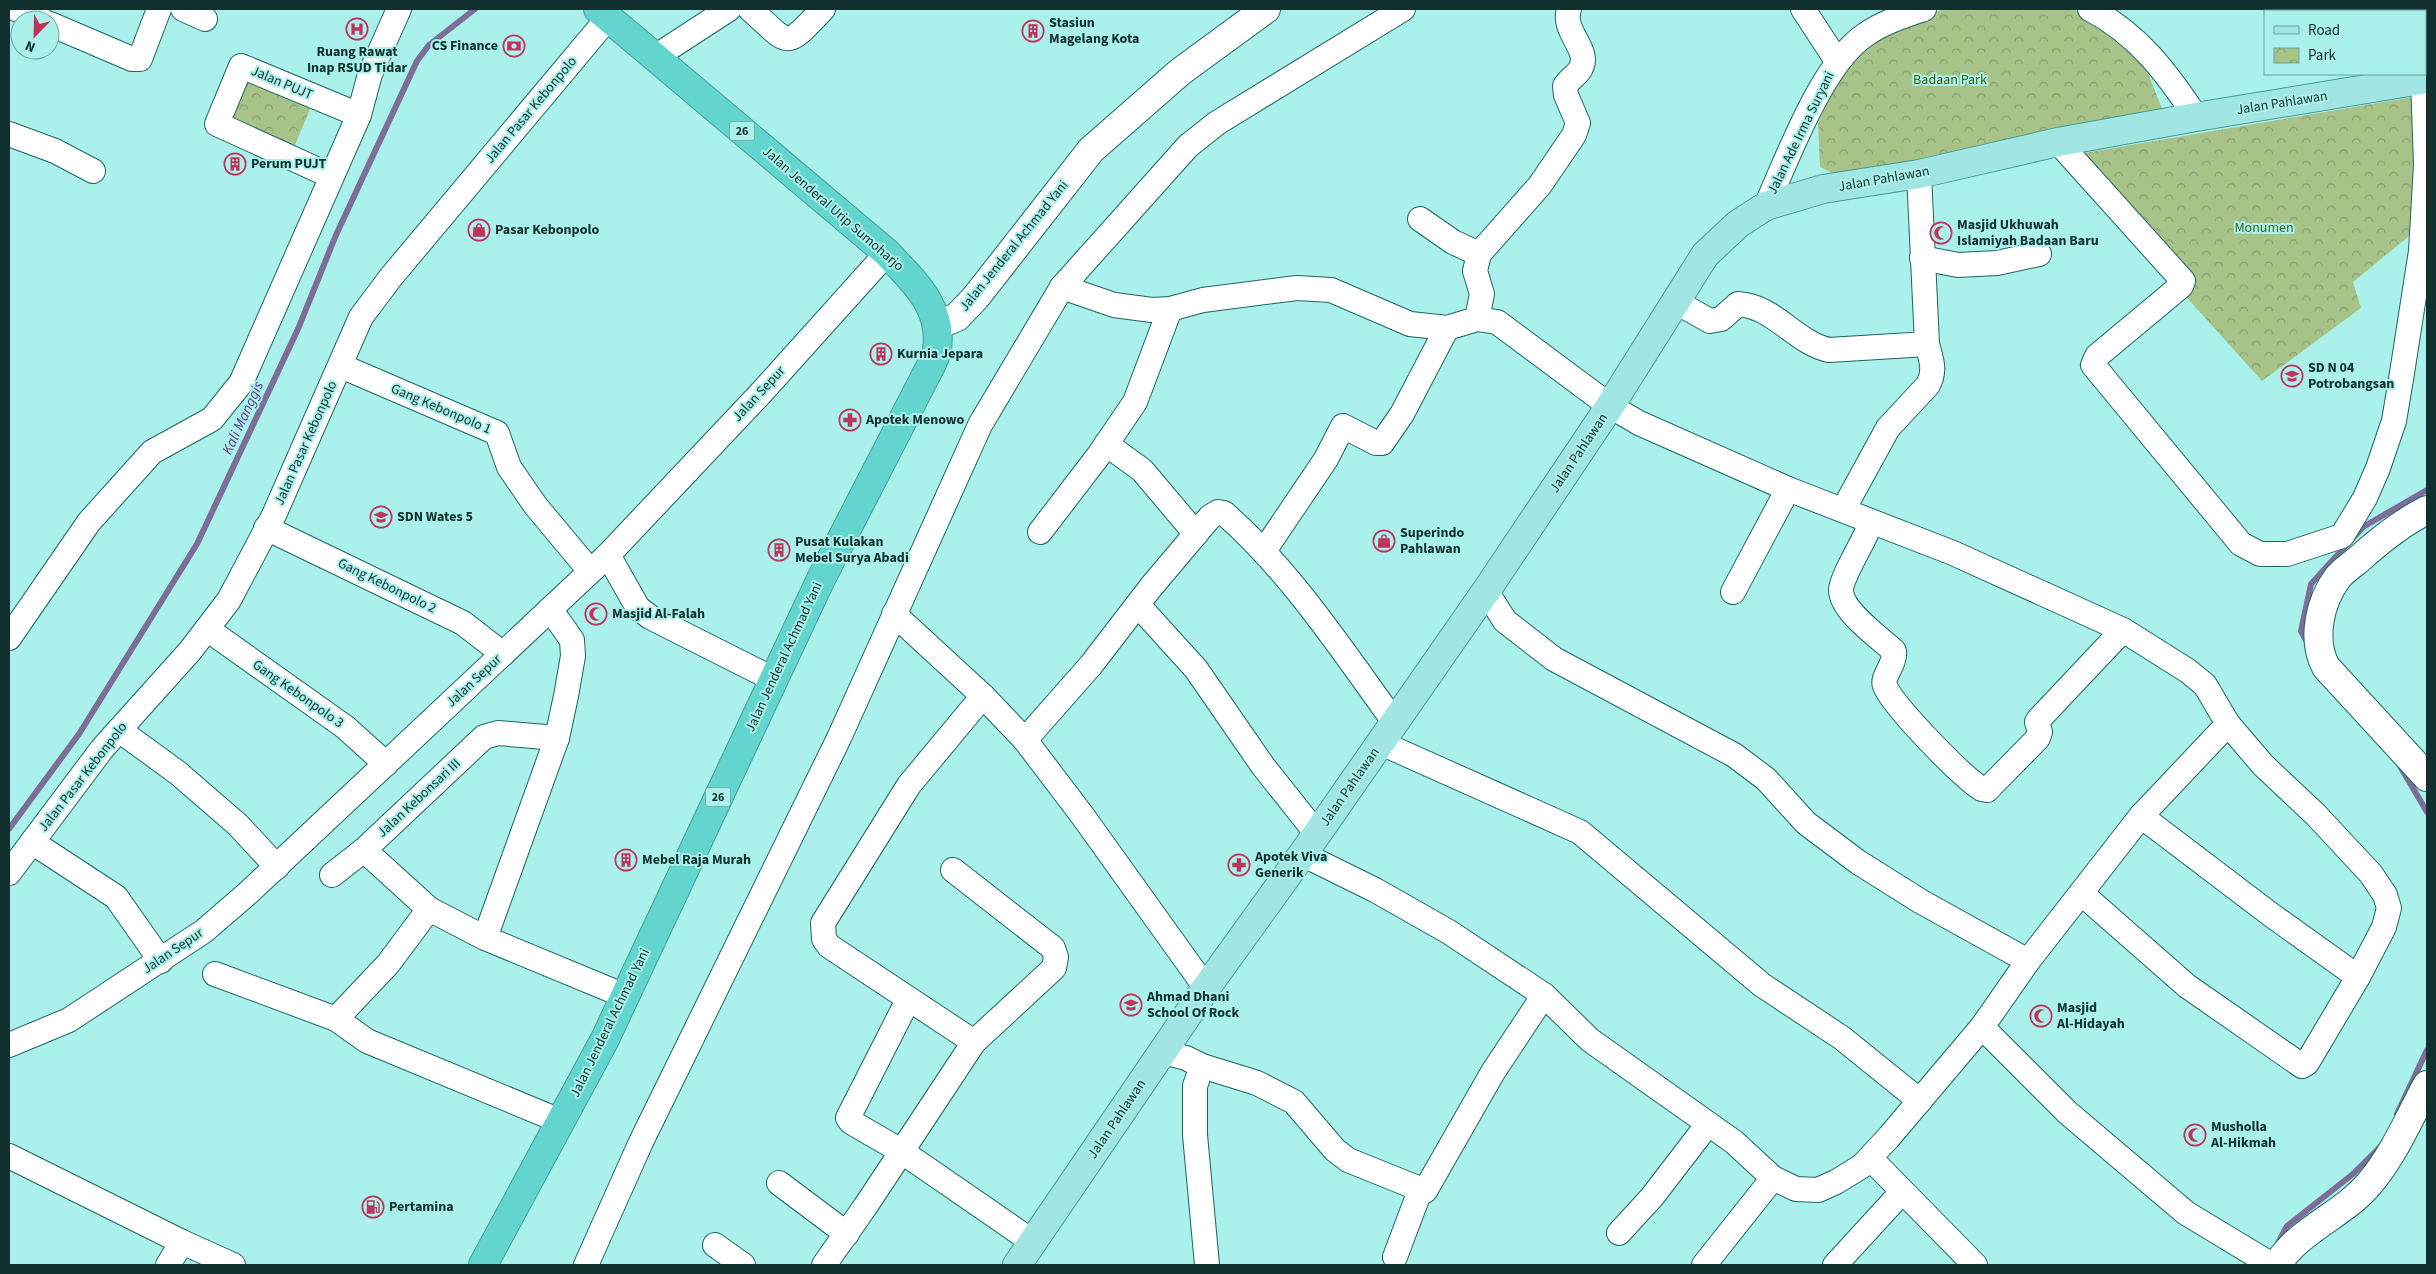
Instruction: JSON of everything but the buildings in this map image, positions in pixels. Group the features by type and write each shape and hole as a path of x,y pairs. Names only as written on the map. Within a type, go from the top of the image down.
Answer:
{"highway":[{"name":"Jalan Jenderal Urip Sumoharjo","path":"603,13 887,253 922,290 938,325"},
{"name":"Jalan Jenderal Achmad Yani","path":"483,1265 605,1039 820,581 925,378 937,350 938,325"}],"main road":[{"name":"Jalan Jenderal Achmad Yani","path":"938,325 957,317 976,297 1091,150 1180,72 1266,9"},
{"name":"Jalan Pahlawan","path":"1016,1265 1206,988 1310,844 1486,592 1610,406 1705,255 1738,224 1766,206 1823,189 1919,174 2058,142 2415,79"},
{"path":"2427,510 2390,532 2351,538 2338,576 2322,611 2318,643 2322,660 2326,667 2427,777"},
{"path":"2268,1262 2285,1252 2326,1221 2369,1185 2400,1139 2427,1085"}],"street":[{"path":"60,28 132,59 140,58 158,9"},
{"path":"183,9 205,19"},
{"path":"9,638 89,522 152,452 212,420 241,383 359,116 370,74 399,9"},
{"path":"655,58 729,9"},
{"path":"750,9 782,37 788,39 797,36 823,9"},
{"path":"586,1265 641,1142 840,738 980,425 1062,287 1188,146 1217,122 1403,9"},
{"path":"1477,320 1482,294 1475,271 1479,254 1540,185 1574,135 1578,123 1566,94 1565,86 1580,71 1584,61 1583,52 1571,33 1566,18 1569,9"},
{"name":"Jalan Ade Irma Suryani","path":"1803,9 1837,61"},
{"name":"Jalan Ade Irma Suryani","path":"1766,206 1792,147 1837,61 1864,36 1892,19 1924,9"},
{"path":"2090,9 2143,47 2170,77 2196,117"},
{"name":"Jalan Pasar Kebonpolo","path":"9,872 119,730 190,651 229,600 266,528 341,366 361,317 603,13"},
{"name":"Jalan PUJT","path":"331,176 216,124 242,66 359,116"},
{"path":"2058,142 2183,281 2182,286 2097,356 2093,365 2098,374 2241,544 2260,554 2274,555 2298,551 2314,545 2351,538 2394,420 2421,251 2426,165 2415,79"},
{"path":"9,134 55,151 93,171"},
{"path":"1844,510 1888,428 1928,385 1931,378 1933,368 1927,344 1919,174"},
{"path":"1420,219 1453,242 1479,254"},
{"name":"Jalan Sepur","path":"9,1045 69,1020 161,961 204,931 277,867 608,555 761,393 887,253"},
{"path":"1922,258 1958,265 1997,262 2039,254"},
{"path":"1062,287 1114,305 1152,310 1170,309 1203,300 1297,288 1331,290 1410,324 1447,328 1477,320 1497,322 1610,406 1639,423 1788,489 1953,553 2122,630 2188,671 2205,685 2228,724 2263,765 2316,815 2371,874 2389,908 2384,928 2358,977 2307,1064 2299,1065 2187,986 2081,894"},
{"path":"1676,302 1710,321 1721,319 1738,304 1753,305 1816,347 1829,350 1927,344"},
{"path":"1040,532 1135,402 1170,309"},
{"path":"1264,551 1326,459 1343,426 1376,443 1382,443 1386,439 1402,414 1447,328"},
{"name":"Gang Kebonpolo 1","path":"341,366 498,433 510,467 530,498 590,571"},
{"path":"1106,444 1142,470 1196,534"},
{"path":"1733,592 1788,489"},
{"path":"1025,740 1091,665 1151,587 1210,517 1218,512 1224,513 1264,551 1297,590 1388,733 1580,832 1762,985 1842,1038 1920,1101"},
{"name":"Gang Kebonpolo 2","path":"266,528 463,623 502,654"},
{"path":"1867,532 1841,588 1843,600 1854,614 1894,650 1894,661 1884,680 1884,686 1918,730 1982,789 1987,790 2038,738 2040,732 2039,719 2122,630"},
{"path":"608,555 638,608 650,617 773,679"},
{"path":"1486,592 1505,621 1554,660 1683,726 1734,755 1766,779 1806,823 1858,862 1920,901 2028,961"},
{"path":"1138,605 1196,669 1263,766 1310,844 1374,890 1450,932 1544,995 1590,1040 1734,1142 1773,1178 1796,1189 1818,1190 1836,1182 1870,1158 1982,1027 2028,961 2141,816 2228,724"},
{"path":"485,938 557,738 573,648 566,629 550,609"},
{"path":"894,614 983,696 1025,740 1082,815 1206,988"},
{"name":"Gang Kebonpolo 3","path":"206,629 346,727 386,764"},
{"path":"974,1042 829,946 824,939 823,923 909,785 983,696"},
{"path":"119,730 185,780 238,825 277,867"},
{"name":"Jalan Kebonsari III","path":"332,875 364,850 484,737 498,733 557,738"},
{"path":"2141,816 2270,914 2358,977"},
{"path":"32,842 116,897 161,961"},
{"path":"364,850 428,909 485,938 625,996"},
{"path":"824,1265 974,1042 1054,968 1056,957 1053,948 953,870"},
{"path":"336,1019 388,964 428,909"},
{"path":"215,974 336,1019 367,1041 560,1122"},
{"path":"1162,1052 1186,1058 1202,1066 1257,1083 1294,1102 1335,1150 1348,1160 1425,1191 1493,1072 1544,995"},
{"path":"908,1000 848,1118 851,1122 901,1151 1033,1242"},
{"path":"1982,1027 2068,1112 2186,1213 2268,1262"},
{"path":"1202,1066 1195,1086 1195,1135 1207,1265"},
{"path":"1619,1233 1652,1197 1708,1124"},
{"path":"9,1156 182,1242 233,1265"},
{"path":"1870,1158 1974,1265"},
{"path":"1704,1265 1773,1178"},
{"path":"780,1184 846,1234"},
{"path":"1395,1257 1421,1188"},
{"path":"1835,1265 1902,1192"},
{"path":"168,1265 182,1242"},
{"path":"715,1245 742,1265"}],"green space":[{"name":"Badaan Park","path":"1945,9 2073,9 2127,41 2148,73 2162,109 1926,157 1845,179 1820,167 1818,124 1835,82 1861,47 1902,21"},
{"path":"246,72 313,102 292,152 226,121"},
{"name":"Monumen","path":"2419,96 2414,232 2353,282 2361,308 2262,381 2060,157"}],"waterway":[{"name":"Kali Manggis","path":"9,829 79,734 197,544 298,329 336,235 417,61 429,45 475,9"},
{"path":"2308,644 2301,631 2311,584 2363,527 2427,490"},
{"path":"2400,766 2427,812"},
{"path":"2397,1114 2427,1050"},
{"path":"2276,1247 2287,1226 2353,1174 2381,1146"}],"place":[{"name":"Ruang Rawat Inap RSUD Tidar","path":"357,29"},
{"name":"Stasiun Magelang Kota","path":"1033,31"},
{"name":"CS Finance","path":"514,46"},
{"name":"Perum PUJT","path":"235,164"},
{"name":"Pasar Kebonpolo","path":"479,230"},
{"name":"Masjid Ukhuwah Islamiyah Badaan Baru","path":"1941,233"},
{"name":"Kurnia Jepara","path":"881,354"},
{"name":"SD N 04 Potrobangsan","path":"2292,376"},
{"name":"Apotek Menowo","path":"850,420"},
{"name":"SDN Wates 5","path":"381,517"},
{"name":"Superindo Pahlawan","path":"1384,541"},
{"name":"Pusat Kulakan Mebel Surya Abadi","path":"779,550"},
{"name":"Masjid Al-Falah","path":"596,614"},
{"name":"Mebel Raja Murah","path":"626,860"},
{"name":"Apotek Viva Generik","path":"1239,865"},
{"name":"Ahmad Dhani School Of Rock","path":"1131,1005"},
{"name":"Masjid Al-Hidayah","path":"2041,1016"},
{"name":"Musholla Al-Hikmah","path":"2195,1135"},
{"name":"Pertamina","path":"373,1207"}]}
